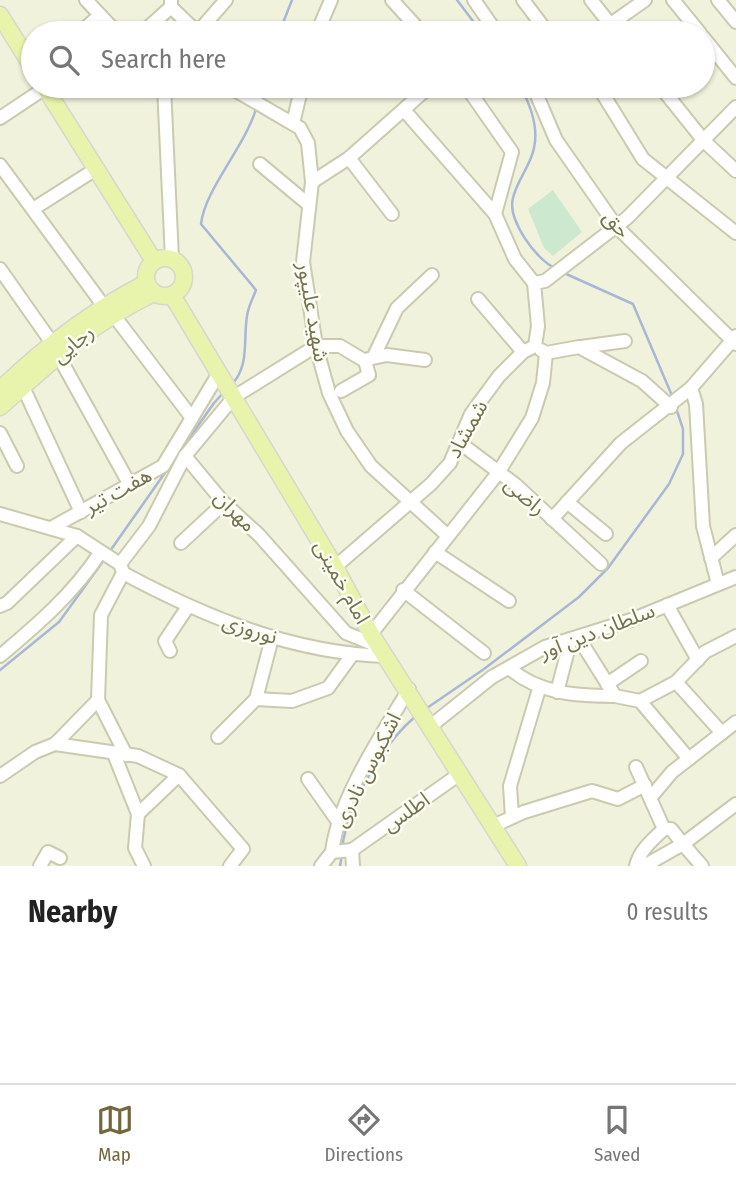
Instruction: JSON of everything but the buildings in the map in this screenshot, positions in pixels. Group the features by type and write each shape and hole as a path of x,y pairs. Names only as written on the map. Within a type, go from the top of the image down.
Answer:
{"main road":[{"path":"1,20 21,50"},
{"path":"52,98 153,261"},
{"path":"172,259 182,268 184,281 172,295 150,288 146,271 153,261 172,259"},
{"name":"رجایی","path":"0,407 7,384 107,309 150,288"},
{"name":"امام خمینی","path":"172,295 335,567 379,646 429,720 518,866"}],"street":[{"path":"86,0 106,21"},
{"path":"208,21 226,0"},
{"path":"322,21 331,0"},
{"path":"392,0 411,21"},
{"path":"474,0 489,21"},
{"path":"523,0 539,21"},
{"path":"591,0 608,21"},
{"path":"623,21 645,0"},
{"path":"673,0 690,21"},
{"path":"718,0 736,22"},
{"path":"154,21 171,4 186,21"},
{"path":"93,21 100,15"},
{"path":"715,52 736,78"},
{"path":"0,118 29,98"},
{"path":"165,98 172,259"},
{"path":"245,98 293,123 299,98"},
{"path":"312,182 349,158 417,98"},
{"path":"474,98 512,152 495,214"},
{"name":"حق","path":"538,98 556,140 616,226 735,340"},
{"path":"605,98 643,159 736,233"},
{"path":"670,98 704,141 736,172"},
{"path":"540,282 616,226 736,107"},
{"path":"404,110 495,214 515,259 540,282 535,350 543,383 532,418 498,473 460,443"},
{"name":"شهید علیپور","path":"293,123 300,128 308,144 312,182 303,262 316,346 329,393 347,431 371,466 448,536"},
{"path":"349,158 392,214"},
{"path":"260,164 308,204"},
{"path":"0,165 192,418"},
{"path":"33,209 96,169"},
{"path":"0,269 55,349 130,485"},
{"path":"341,391 367,377 369,358 397,308 432,275"},
{"path":"478,299 535,350 625,341"},
{"name":"راضی","path":"379,646 403,590 498,473 552,519 621,443 671,407 735,340"},
{"path":"0,656 58,606 81,581 113,562 149,526 185,456 227,387 316,346 340,346 369,358 425,360"},
{"path":"579,347 642,381 671,407"},
{"name":"شمشاد","path":"335,567 450,463 471,414 499,376 535,350"},
{"path":"7,384 81,512"},
{"name":"هفت تیر","path":"51,528 163,467 192,418 227,387"},
{"path":"691,388 696,404 703,526 718,584"},
{"path":"0,433 17,466"},
{"name":"مهران","path":"185,456 224,503 259,535 346,632 379,646"},
{"path":"567,502 606,534"},
{"path":"181,543 224,503"},
{"name":"نوروزی","path":"0,514 76,536 187,608 272,638 352,655 379,646"},
{"path":"552,519 601,564"},
{"path":"0,606 8,603 76,536"},
{"path":"711,558 736,536"},
{"path":"435,552 509,601"},
{"path":"113,562 101,615 98,700 120,754 138,814 135,849 144,866"},
{"name":"سلطان دین آور","path":"429,720 492,677 545,647 667,605 736,577"},
{"path":"403,590 484,653"},
{"path":"667,605 698,660"},
{"path":"170,651 165,640 187,608"},
{"path":"640,701 676,682 705,652 736,636"},
{"path":"218,737 256,699 272,638"},
{"path":"574,638 615,696"},
{"path":"557,692 574,638"},
{"path":"256,699 292,701 328,688 352,655"},
{"path":"607,684 641,662"},
{"path":"509,668 539,689 640,701 689,760"},
{"path":"676,682 722,733"},
{"path":"512,817 510,786 539,689"},
{"name":"اشکبوس نادری","path":"325,862 339,823 371,753 413,695"},
{"path":"0,776 35,752 55,744 98,700"},
{"path":"493,826 512,817 592,791 618,799 648,791 736,722"},
{"path":"55,744 138,756 179,775 243,849 230,866"},
{"path":"636,767 664,829"},
{"name":"اطلس","path":"352,850 461,773"},
{"path":"138,814 179,775"},
{"path":"308,779 339,823"},
{"path":"644,866 683,844 736,804"},
{"path":"636,866 646,848 664,829 671,829 702,866"},
{"path":"325,862 352,850 353,866"},
{"path":"40,866 48,852 60,858"}],"shaded area":[{"path":"0,0 736,0 736,866 0,866"},
{"path":"553,190 582,232 553,256 544,248 528,209"}],"waterway":[{"path":"284,21 292,0"},
{"path":"457,0 473,21"},
{"path":"526,98 533,116 534,148 515,191 512,207 514,217 532,248 547,264 555,268"},
{"path":"231,385 241,370 248,313 256,290 201,224 210,197 256,109"},
{"path":"564,273 633,304 673,398"},
{"path":"110,551 224,392"},
{"path":"427,708 484,669 579,597 608,568 669,484 683,454 683,429 676,408"},
{"path":"0,670 59,622 104,560"},
{"path":"342,848 351,813 368,776 391,742 416,716"},
{"path":"340,866 342,855"}]}
